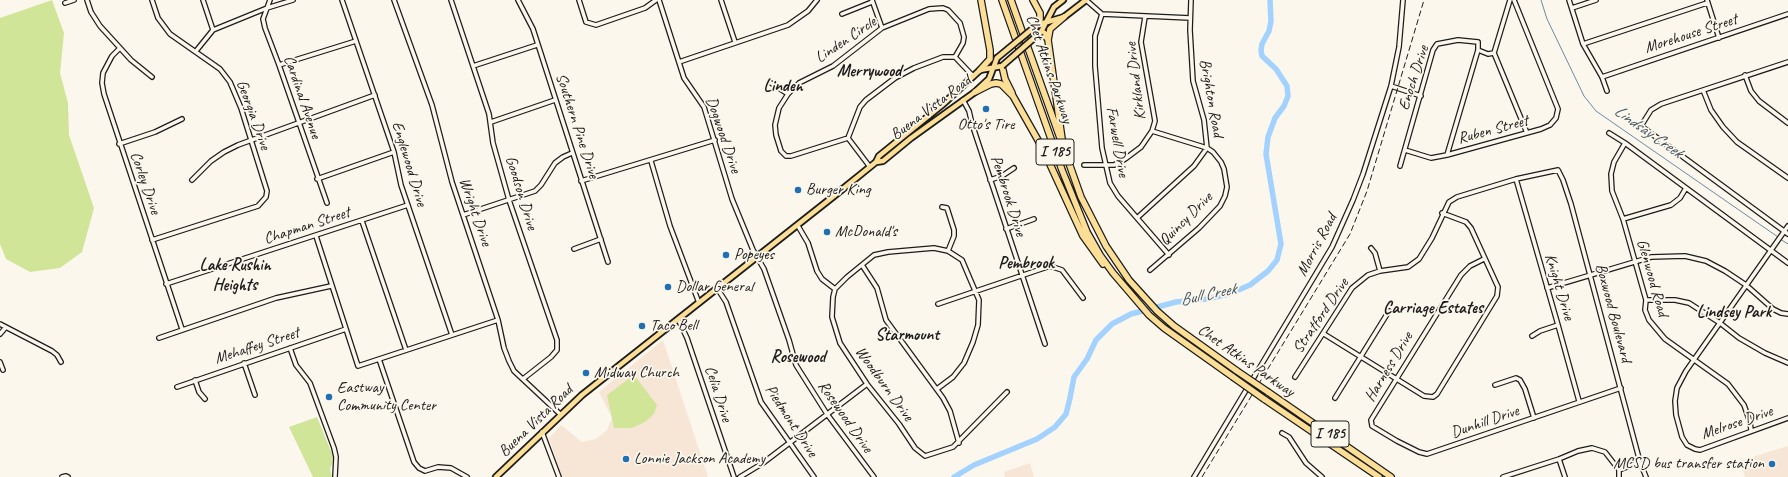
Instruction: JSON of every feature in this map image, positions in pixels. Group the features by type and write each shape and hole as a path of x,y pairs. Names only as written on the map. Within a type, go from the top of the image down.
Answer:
{"highway":[{"path":"980,70 990,59 990,50 981,0"},
{"name":"Chet Atkins Parkway","path":"1002,0 1076,206 1087,232 1100,255 1129,294 1164,328 1264,399 1379,477"},
{"name":"Chet Atkins Parkway","path":"1011,0 1081,197 1093,223 1116,263 1139,292 1174,326 1391,477"},
{"path":"1033,0 1040,13 1040,20 1037,25"},
{"path":"1064,17 1050,29 1048,40 1065,155"},
{"path":"1041,32 1044,33 1048,40"},
{"path":"1002,66 1005,79 1013,96 1043,149 1083,236 1097,257 1129,294"},
{"path":"975,92 991,84 1001,84 1013,96"}],"main road":[{"path":"1002,66 1041,32 1054,7 1063,0"},
{"name":"Buena Vista Road","path":"876,162 883,161 910,139 975,92 989,79 997,58 1037,25 1064,17 1086,0"},
{"name":"Buena Vista Road","path":"496,477 560,414 582,395 798,226 876,162 879,156 942,105 980,70 1002,66"}],"street":[{"path":"65,3 74,0"},
{"path":"87,0 94,18 131,60 152,76"},
{"name":"Georgia Drive","path":"152,0 158,18 170,34 220,69 230,82 241,108 267,191 266,197 258,206 152,240"},
{"path":"203,0 213,30"},
{"name":"Cardinal Avenue","path":"270,0 263,20 326,203"},
{"path":"196,51 213,30 267,8 293,0"},
{"name":"Englewood Drive","path":"342,0 375,94 394,152 401,185 452,335"},
{"name":"Wright Drive","path":"394,0 432,105 448,170 498,320 504,348 509,361 514,370 560,414"},
{"name":"Goodson Drive","path":"451,0 491,122 493,143 509,200 557,340 557,350 551,357 523,379"},
{"name":"Southern Pine Drive","path":"518,0 533,29 608,262"},
{"path":"579,0 586,22 596,25 646,8 657,0"},
{"name":"Dogwood Drive","path":"657,0 684,78 704,107 732,199 757,257"},
{"path":"721,0 735,42"},
{"path":"679,62 792,23 808,11 817,0"},
{"path":"1086,0 1102,14 1190,18"},
{"name":"Brighton Road","path":"1137,218 1194,166 1207,148 1204,120 1193,81 1190,18 1191,0"},
{"name":"Morris Road","path":"1194,477 1332,247 1363,174 1391,86 1399,47 1403,0"},
{"path":"1510,0 1494,53 1527,133"},
{"name":"Ruben Street","path":"1405,150 1430,158 1447,155 1541,129 1550,125 1556,118 1558,109 1514,0"},
{"path":"1569,0 1583,44 1602,77 1607,91"},
{"path":"1572,8 1596,0"},
{"path":"842,14 872,1 882,28"},
{"path":"1583,44 1707,1 1720,38"},
{"name":"Linden Circle","path":"848,138 791,156 786,156 781,151 778,143 775,125 779,108 788,94 799,83 833,66 882,28 929,9 943,8 948,10 960,23 964,32 963,43 955,57"},
{"name":"Farwell Drive","path":"1102,14 1095,36 1095,66 1105,166 1110,183 1118,196 1169,255"},
{"name":"Morehouse Street","path":"1602,77 1788,14"},
{"name":"Kirkland Drive","path":"1084,166 1114,165 1141,147 1152,131 1155,122 1141,42 1145,17"},
{"name":"Enoch Drive","path":"1400,166 1433,50 1437,44 1458,40 1478,42 1478,50"},
{"path":"279,65 356,41"},
{"path":"473,66 538,45"},
{"name":"Corley Drive","path":"120,48 107,63 103,73 102,83 119,144 182,329"},
{"path":"1447,155 1478,50 1488,54 1494,53"},
{"path":"870,167 848,138 860,107 874,93 895,78 914,68 943,57 955,57 973,76"},
{"path":"1785,233 1641,126 1651,110 1661,104 1788,62"},
{"path":"1745,75 1751,91 1758,101 1788,123"},
{"path":"771,83 788,94"},
{"path":"1391,86 1421,96"},
{"path":"1703,90 1716,118 1737,142 1788,178"},
{"path":"192,180 224,152 250,139 375,94"},
{"path":"491,122 555,100"},
{"name":"Pembrook Drive","path":"963,100 969,112 1006,229 1045,344"},
{"path":"119,144 155,132 182,119"},
{"path":"1152,131 1207,148"},
{"path":"1609,133 1625,143 1788,263"},
{"path":"581,181 651,161 715,140"},
{"name":"Glenwood Road","path":"1625,143 1614,162 1611,174 1612,191 1623,219 1646,300 1645,310 1655,328 1665,340 1728,384 1746,409 1751,430"},
{"name":"Quincy Drive","path":"1150,270 1169,255 1214,213 1226,196 1227,187 1224,170 1217,156 1207,148"},
{"path":"317,179 394,152"},
{"path":"463,215 535,190 541,185 555,163 563,156 572,153"},
{"path":"651,161 670,226 699,303"},
{"path":"990,180 1002,176 1014,168"},
{"name":"Boxwood Boulevard","path":"1545,173 1558,170 1563,180 1590,274 1640,462 1646,477"},
{"name":"Stratford Drive","path":"1295,378 1352,288 1368,275 1380,271 1408,267 1419,258 1432,238 1442,213 1449,202 1457,197 1516,179 1545,173"},
{"name":"Knight Drive","path":"1516,179 1579,401"},
{"path":"1623,219 1671,205 1680,198 1686,188"},
{"name":"Chapman Street","path":"166,284 408,205"},
{"path":"942,207 947,208 954,230 954,236 948,251"},
{"path":"1324,334 1424,396 1433,397 1437,394 1497,296 1498,287 1471,228 1466,222 1442,213"},
{"path":"1006,229 1034,219"},
{"path":"362,220 406,350"},
{"path":"798,226 808,243 817,271 822,278 835,289 847,276 862,266 874,255 888,252 934,248 948,251 962,260 974,292 979,300 979,312 973,342 964,363 952,377 937,389"},
{"name":"Melrose Drive","path":"1788,226 1785,233 1693,360 1680,381 1675,397 1677,420 1682,437 1690,448 1700,450 1751,430 1788,418"},
{"path":"316,236 358,366 498,320"},
{"path":"574,249 601,239"},
{"path":"1371,248 1375,253 1380,271"},
{"path":"1547,288 1651,257 1670,255 1696,257 1725,271 1746,285 1773,309 1788,314"},
{"name":"Rosewood Drive","path":"757,257 770,286 790,340 796,365 827,414 874,477"},
{"name":"Harness Drive","path":"1374,415 1461,275 1470,266 1484,259"},
{"path":"862,266 877,288 886,320 937,389 950,411 959,443"},
{"path":"938,304 1050,266 1058,268 1067,275 1083,298"},
{"path":"159,338 276,298 332,286"},
{"name":"Piedmont Drive","path":"717,288 726,302 757,395 814,477"},
{"name":"Woodburn Drive","path":"835,289 832,318 840,342 867,384 899,424 915,448 925,456 953,447 959,443 1007,392"},
{"path":"1646,300 1663,299 1682,301 1698,308 1739,338 1765,353 1788,363"},
{"path":"1335,398 1389,311"},
{"name":"Celia Drive","path":"678,319 687,338 734,477"},
{"path":"0,324 52,351 61,362"},
{"path":"1532,336 1540,331 1558,325"},
{"path":"0,334 6,328"},
{"name":"Mehaffey Street","path":"176,386 346,329"},
{"path":"290,348 296,364 310,383 334,448 336,457 335,477"},
{"path":"379,359 414,462 419,468 425,471 438,467 451,468 467,477"},
{"path":"0,362 3,370"},
{"path":"244,363 255,395"},
{"path":"1494,385 1516,378 1520,380 1525,388 1534,418"},
{"path":"195,380 199,392 205,399"},
{"path":"740,477 763,463 867,384"},
{"name":"Dunhill Drive","path":"1374,415 1371,420 1372,426 1397,441 1419,452 1427,454 1534,418 1579,401 1621,388"},
{"path":"542,432 559,477"},
{"path":"1282,433 1289,437 1306,463 1322,477"},
{"path":"1505,477 1578,451 1596,449 1609,455 1619,470 1619,477"},
{"path":"1559,459 1565,477"},
{"path":"1619,470 1640,462"},
{"path":"62,477 68,476"}],"shaded area":[{"path":"663,340 708,477 562,477 549,438 561,425 582,442 596,439 607,430 612,418 599,392"},
{"name":"MCSD bus transfer station","path":"1788,446 1788,477 1745,477 1740,461"},
{"path":"1030,463 1034,477 1005,477 1004,472"}],"green space":[{"path":"52,0 64,33 60,73 68,103 69,135 94,208 82,252 60,268 30,272 6,259 0,244 0,18"},
{"path":"634,375 657,405 654,414 645,422 632,428 614,428 607,395"},
{"path":"317,417 333,456 330,469 332,477 313,477 289,427"}],"waterway":[{"name":"Bull Creek","path":"954,477 974,465 1037,439 1055,427 1066,414 1074,377 1087,359 1096,340 1112,324 1131,314 1176,302 1206,299 1229,294 1250,285 1268,271 1277,260 1281,244 1266,154 1268,137 1275,118 1284,106 1288,96 1287,86 1276,69 1262,56 1262,44 1269,31 1271,21 1270,0"},
{"name":"Lindsay Creek","path":"1541,0 1547,19 1584,96 1596,111 1778,237"},
{"name":"Lindsay Creek","path":"1780,239 1788,244"}],"railway":[{"path":"1202,477 1350,234 1367,191 1424,0"}],"place":[{"name":"Otto's Tire","path":"986,109"},
{"name":"Burger King","path":"798,190"},
{"name":"McDonald's","path":"827,232"},
{"name":"Popeyes","path":"726,255"},
{"name":"Dollar General","path":"668,287"},
{"name":"Taco Bell","path":"642,326"},
{"name":"Midway Church","path":"586,373"},
{"name":"Eastway Community Center","path":"329,397"},
{"name":"Lonnie Jackson Academy","path":"626,459"},
{"name":"MCSD bus transfer station","path":"1772,464"}],"district":[{"name":"Merrywood","path":"869,72"},
{"name":"Linden","path":"783,87"},
{"name":"Pembrook","path":"1026,264"},
{"name":"Lake Rushin Heights","path":"235,276"},
{"name":"Carriage Estates","path":"1433,309"},
{"name":"Lindsey Park","path":"1734,313"},
{"name":"Starmount","path":"907,336"},
{"name":"Rosewood","path":"798,358"}]}
